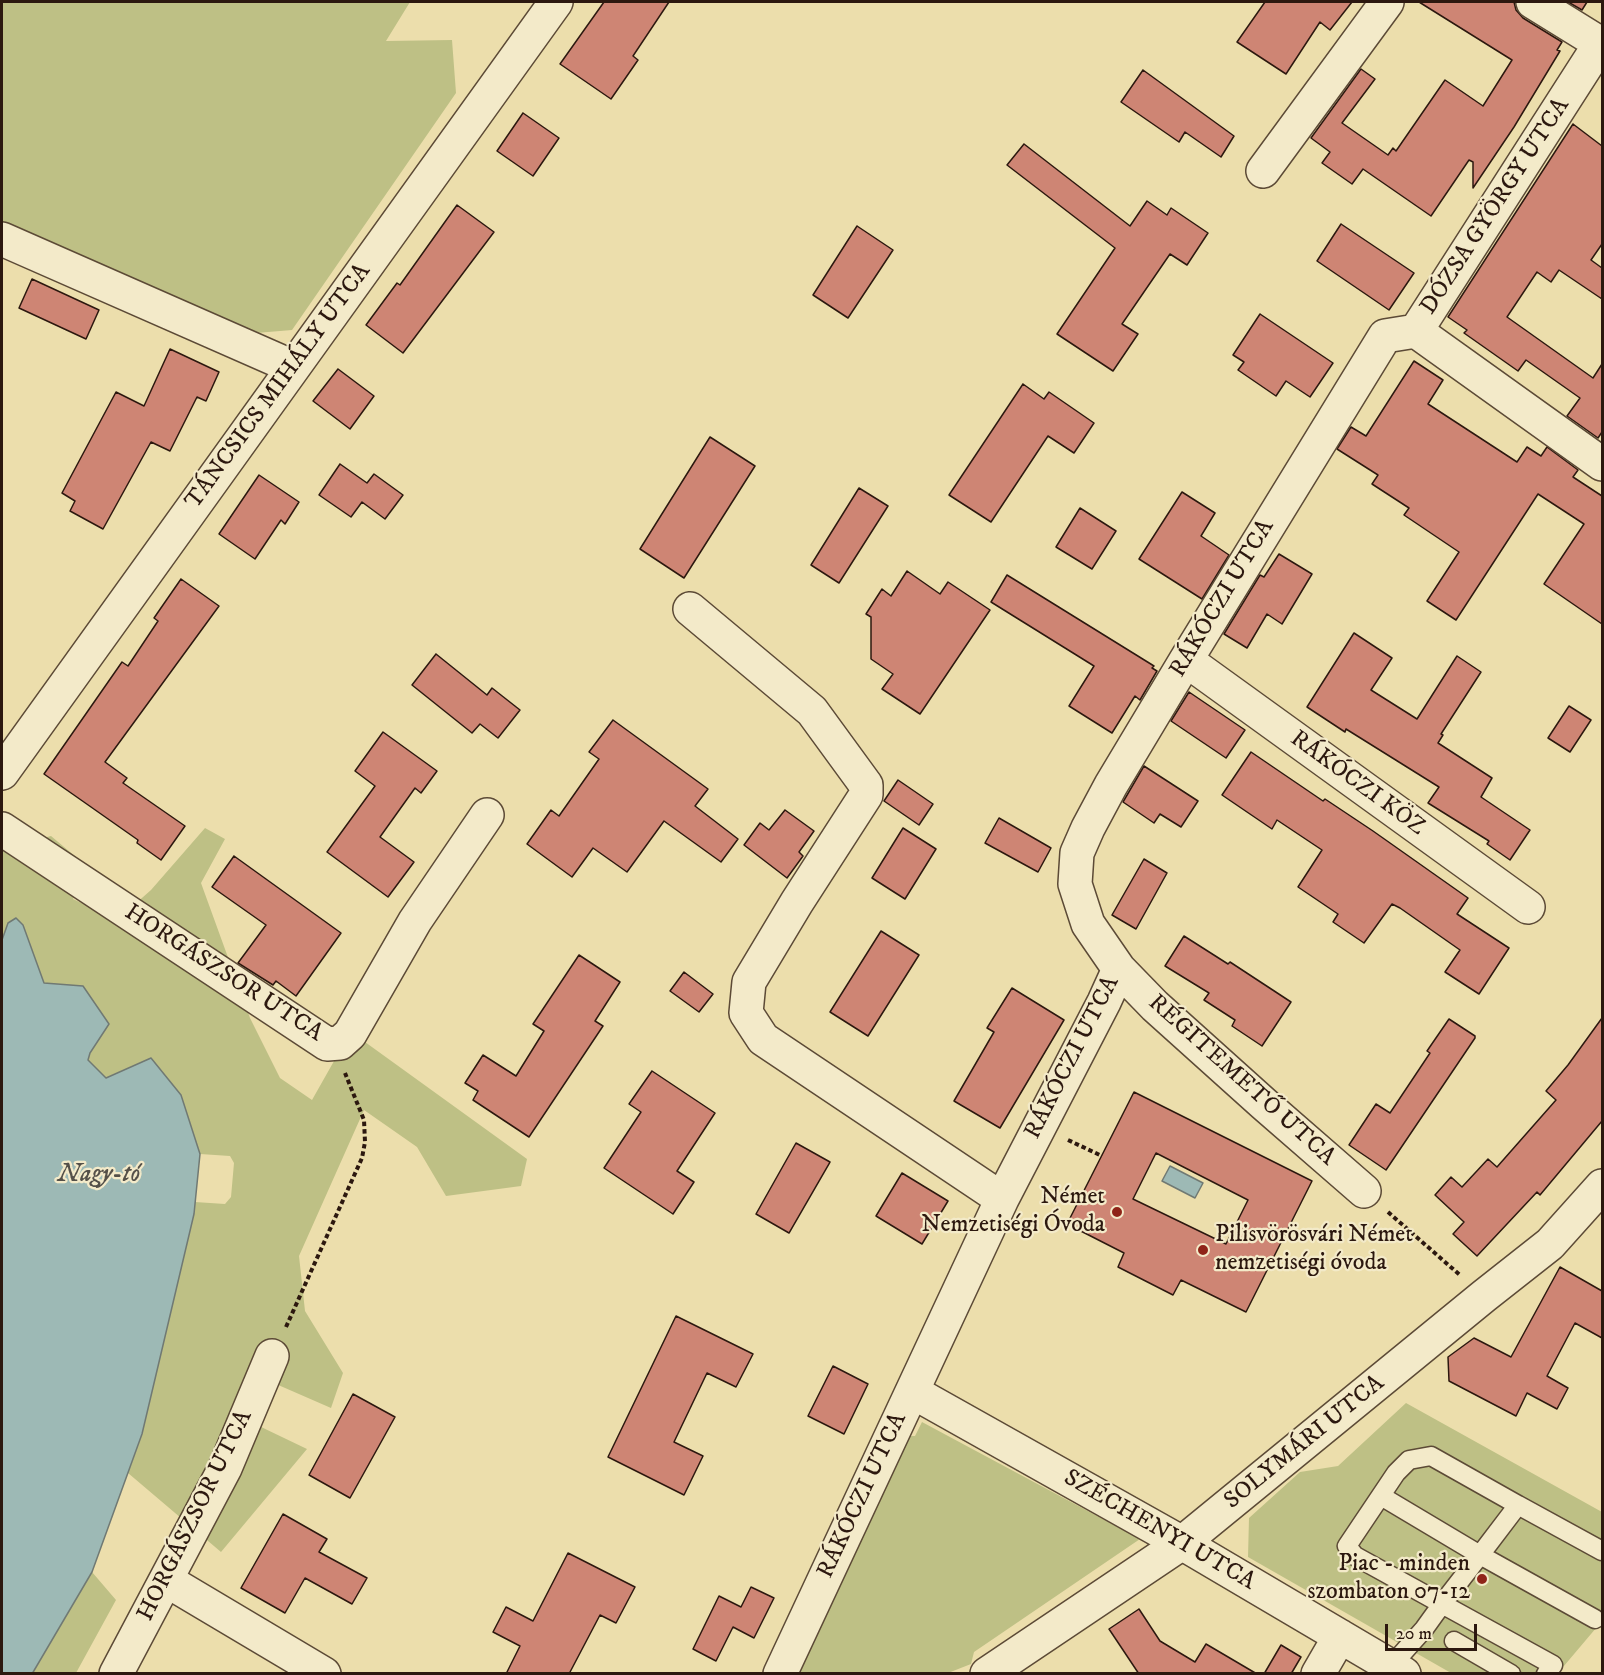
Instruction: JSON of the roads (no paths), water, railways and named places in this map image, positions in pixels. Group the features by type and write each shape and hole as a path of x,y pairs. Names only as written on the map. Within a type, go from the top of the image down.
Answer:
{"street":[{"name":"TÁNCSICS MIHÁLY UTCA","path":"2,773 556,2"},
{"path":"1263,171 1387,2"},
{"path":"1533,2 1602,43"},
{"name":"DÓZSA GYÖRGY UTCA","path":"1602,43 1416,331 1602,464"},
{"path":"2,239 293,367"},
{"name":"RÁKÓCZI UTCA","path":"780,1674 1002,1199 1119,969 1088,924 1075,884 1077,853 1112,785 1186,660 1385,336 1416,331"},
{"path":"690,609 812,711 866,785 866,795 748,982 746,1013 764,1039 1002,1199"},
{"name":"RÁKÓCZI KÖZ","path":"1186,660 1528,907"},
{"name":"HORGÁSZSOR UTCA","path":"2,829 327,1044 340,1043 350,1034 415,921 487,815"},
{"name":"RÉGITEMETŐ UTCA","path":"1119,969 1230,1074 1364,1191"},
{"name":"SOLYMÁRI UTCA","path":"987,1674 1182,1543 1550,1244 1602,1186"},
{"name":"HORGÁSZSOR UTCA","path":"116,1674 225,1468 272,1356"},
{"name":"SZÉCHENYI UTCA","path":"913,1392 1182,1543 1397,1670"},
{"path":"166,1581 324,1674"},
{"path":"1318,1674 1340,1636"}],"lane":[{"path":"1546,1674 1553,1665 1355,1556 1347,1546 1396,1473 1408,1460 1431,1456 1602,1551"},
{"path":"1381,1496 1480,1555 1595,1619"},
{"path":"1397,1670 1518,1504"},
{"path":"1454,1641 1511,1674"}],"water":[{"name":"Nagy-tó","path":"16,918 23,925 44,983 83,986 109,1024 88,1060 106,1078 151,1058 181,1095 200,1154 194,1214 142,1434 92,1572 32,1674 2,1673 2,940 8,923"},
{"path":"1170,1166 1203,1183 1195,1198 1162,1181"}],"place":[{"name":"Német Nemzetiségi Óvoda","path":"1117,1212"},
{"name":"Pilisvörösvári Német nemzetiségi óvoda","path":"1203,1250"},
{"name":"Piac - minden szombaton 07-12","path":"1482,1579"}]}
